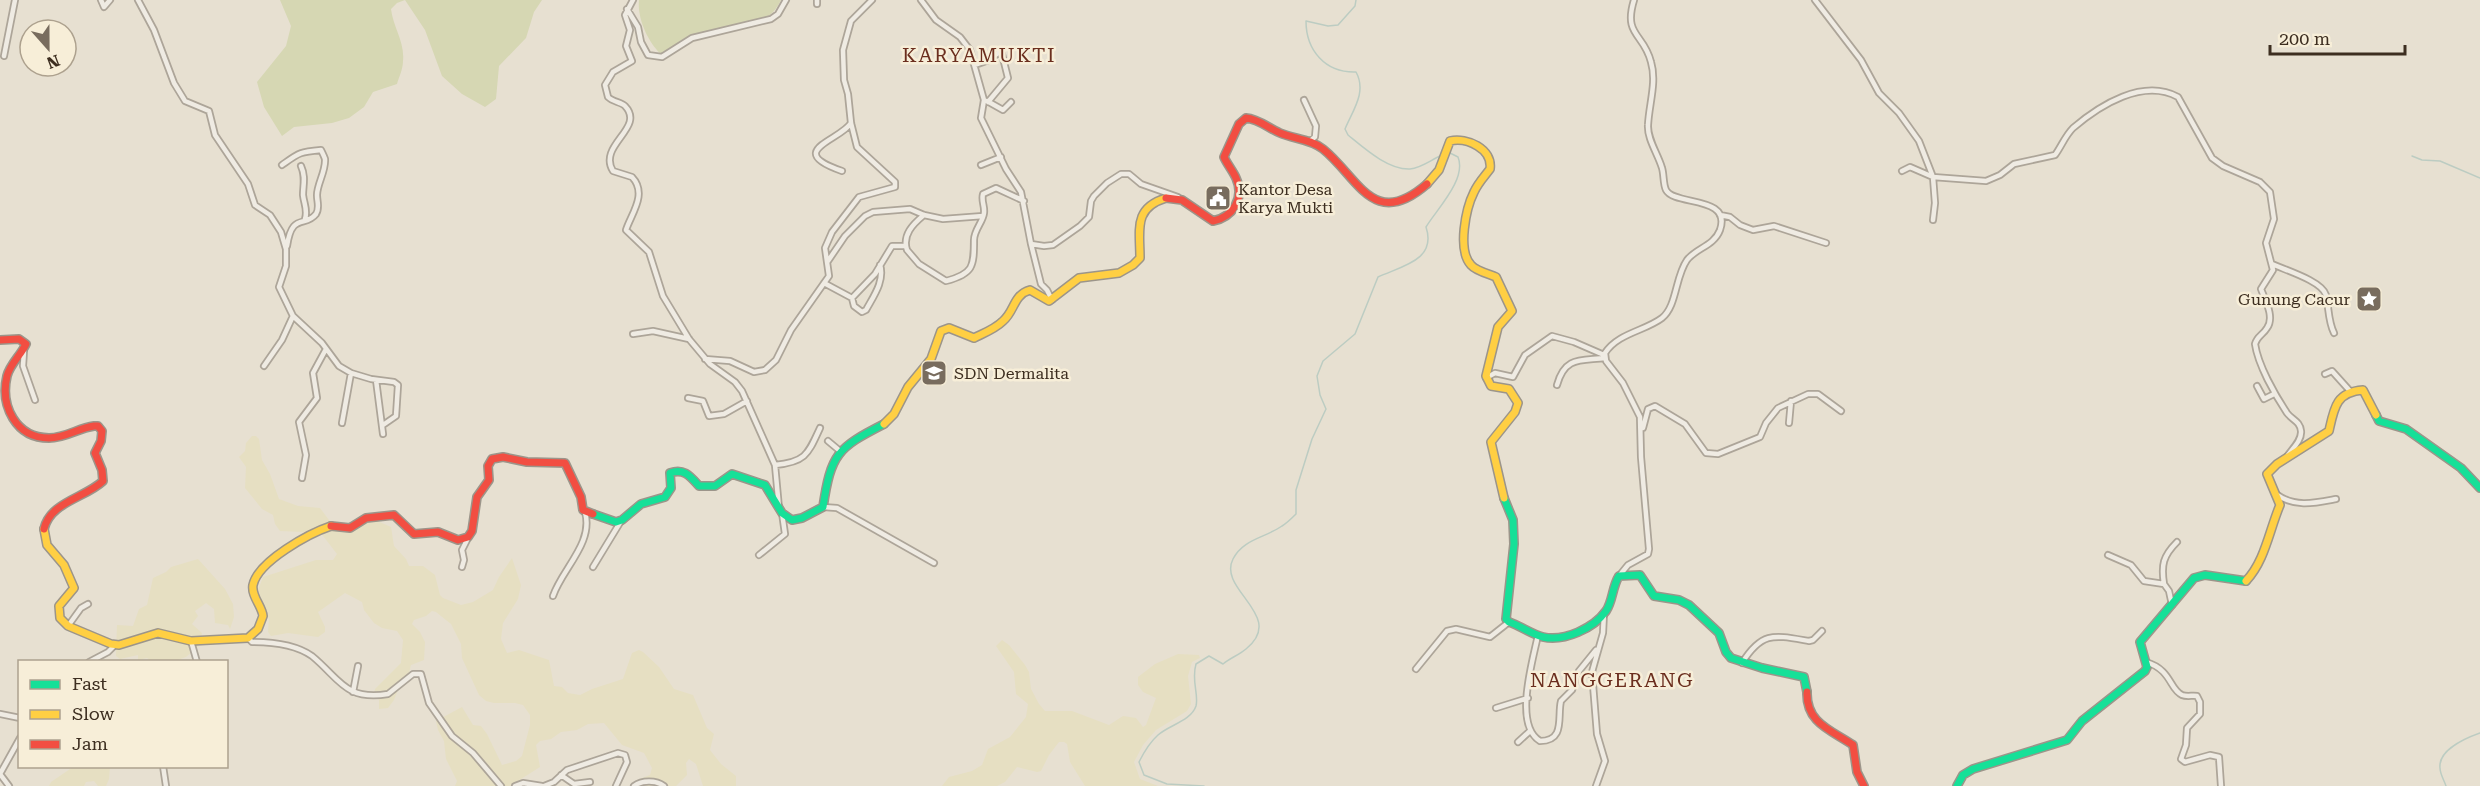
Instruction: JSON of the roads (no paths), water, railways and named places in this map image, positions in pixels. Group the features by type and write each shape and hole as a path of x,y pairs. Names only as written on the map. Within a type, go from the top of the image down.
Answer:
{"street":[{"path":"4,56 15,0"},
{"path":"101,0 103,7 107,6 110,0"},
{"path":"138,0 152,24 174,83 185,101 208,111 215,135 248,184 255,205 267,211 274,221 286,249"},
{"path":"633,0 627,9 625,18 630,33 626,46 632,61 613,72 605,85 608,98 625,105 631,122 613,148 609,164 613,171 633,177 637,183 637,208 626,230 649,252 663,296 689,339 705,359 735,382 747,401 776,465 785,534 759,555"},
{"path":"627,9 638,27 644,50 648,55 662,57 692,38 771,19 778,14 786,0"},
{"path":"705,359 730,361 754,372 770,367 801,315 829,276 826,242 859,197 896,186 895,182 857,147 843,73 843,50 851,21 872,0"},
{"path":"921,0 936,20 964,40 970,50 986,101 1003,110 1011,102"},
{"path":"1634,0 1630,16 1632,29 1649,52 1652,64 1648,128 1662,168 1665,188 1672,195 1707,205 1720,215 1730,217 1740,225 1753,230 1774,226 1826,243"},
{"path":"1815,0 1858,55 1879,93 1899,112 1919,141 1933,177 1935,203 1933,220"},
{"path":"975,65 986,62 998,53 1002,54 1008,78 986,101 981,118 1000,157 1021,192 1041,284 1052,300"},
{"path":"1902,171 1910,167 1933,177 1977,182 1994,178 2014,164 2055,155 2072,129 2126,95 2149,89 2169,92 2178,97 2212,158 2223,166 2260,182 2270,192 2275,213 2266,243 2272,273 2261,287 2269,312 2269,325 2256,339 2255,344 2274,394 2288,415 2299,423 2301,429 2300,439 2287,458"},
{"path":"1304,100 1316,126 1315,138 1310,141"},
{"path":"1031,244 1053,245 1080,226 1089,217 1094,196 1107,183 1121,174 1129,174 1141,184 1164,190 1180,198 1213,221 1223,220 1234,212 1238,186 1224,157 1239,124 1244,119 1254,119 1280,133 1310,141 1329,155 1360,191 1380,202 1399,200 1416,193 1439,172 1450,141 1462,139 1484,151 1491,162 1489,170 1474,190 1464,235 1468,262 1476,269 1496,277 1512,311 1498,327 1494,350 1486,371 1486,378 1491,386 1509,388 1518,403 1515,412 1491,442 1501,492 1513,520 1514,544 1506,612 1509,622 1538,635 1554,638 1571,634 1593,624 1604,613 1610,603 1613,585 1619,576 1628,565 1649,552 1641,434 1637,409 1623,382 1605,357 1574,342 1551,336 1525,355 1513,377 1495,373 1486,378"},
{"path":"842,171 823,164 818,156 818,149 822,143 842,133 851,123"},
{"path":"282,165 295,154 322,151 325,159 317,193 318,209 314,216 294,225 290,230 286,249 286,266 279,287 293,316 326,349 339,366 351,373 375,380 394,382 398,387 396,416 383,425"},
{"path":"981,165 1000,157"},
{"path":"301,166 305,175 303,192 307,209 305,219"},
{"path":"924,216 910,228 905,246 911,256 943,281 963,277 971,268 974,238 985,210 982,195 993,188 1024,201"},
{"path":"823,507 828,474 840,451 851,441 885,423 894,414 908,387 931,359 941,331 949,328 974,338 1005,319 1014,299 1027,290 1044,300 1052,300 1062,294 1076,279 1093,275 1111,276 1136,263 1140,258 1139,234 1144,209 1159,200 1180,198"},
{"path":"828,263 831,253 845,236 864,216 873,212 910,209 924,216 943,219 983,216"},
{"path":"1605,357 1609,347 1628,334 1664,316 1672,304 1679,276 1687,260 1717,237 1721,224 1720,215"},
{"path":"852,298 875,274 892,246 905,246"},
{"path":"2272,264 2320,285 2326,297 2330,326 2334,333"},
{"path":"824,283 852,298 855,308 862,312 866,310 879,285 882,273 880,265"},
{"path":"264,366 282,340 293,316"},
{"path":"633,334 654,331 689,339"},
{"path":"0,340 24,341 23,366 35,400"},
{"path":"24,348 8,375 3,396 12,426 31,436 50,438 71,435 91,425 98,426 102,431 101,441 95,453 102,470 103,480 93,490 60,506 48,515 44,526 47,546 66,568 74,588 62,601 58,611 61,621 115,645"},
{"path":"302,478 306,454 299,422 317,398 313,373 326,349"},
{"path":"1557,385 1561,374 1571,362 1605,357"},
{"path":"2325,374 2332,371 2350,391"},
{"path":"342,423 351,373"},
{"path":"375,380 383,434"},
{"path":"2257,386 2264,399 2274,394"},
{"path":"1957,786 1964,775 1973,769 2067,740 2082,721 2145,671 2146,662 2140,642 2191,580 2209,575 2243,582 2249,579 2264,554 2271,526 2279,511 2280,503 2267,474 2329,431 2335,404 2350,391 2363,390 2379,421 2406,429 2461,468 2480,488"},
{"path":"1641,434 1648,409 1655,406 1685,424 1706,453 1718,454 1760,437 1770,416 1778,408 1791,401 1815,393 1841,411"},
{"path":"688,398 703,401 710,416 724,414 747,401"},
{"path":"1789,423 1791,401"},
{"path":"776,465 792,463 803,458 808,453 820,428"},
{"path":"828,441 840,451"},
{"path":"462,567 464,560 462,550 472,531 477,497 489,480 490,461 498,457 527,462 566,463 578,489 587,522 573,561 556,587 553,596"},
{"path":"593,567 622,520 641,504 665,497 671,488 670,473 678,470 687,473 699,486 715,486 732,474 762,483 789,519 796,520 823,507 837,508 934,563"},
{"path":"2276,493 2286,501 2301,504 2336,499"},
{"path":"585,512 613,522 622,520"},
{"path":"249,639 264,618 262,607 253,590 255,581 276,557 304,538 332,526 350,528 366,518 393,515 414,534 438,532 460,540 469,536"},
{"path":"2172,605 2169,591 2164,584 2162,564 2164,556 2177,542"},
{"path":"2108,555 2131,565 2144,581 2164,584"},
{"path":"1619,576 1640,575 1654,596 1684,602 1719,633 1728,655 1742,663 1804,677 1807,683 1807,705 1810,715 1853,745 1857,772 1864,786"},
{"path":"68,626 81,608 88,604"},
{"path":"1596,786 1605,760 1597,734 1591,686 1596,650 1603,633 1604,613"},
{"path":"1416,669 1447,631 1456,629 1490,637 1509,622"},
{"path":"1742,663 1754,645 1766,638 1809,641 1814,640 1822,631"},
{"path":"93,660 108,652 115,645 158,633 190,640 249,639 252,642 274,643 298,649 311,656 344,688 353,692 388,694 415,673 421,674 429,703 452,736 478,758 501,786"},
{"path":"1538,635 1526,713 1530,731 1540,741 1555,736 1560,725 1560,701 1572,690 1579,671 1596,650"},
{"path":"190,640 196,660"},
{"path":"2146,662 2164,670 2179,693 2199,698 2200,714 2187,728 2186,745 2181,759 2185,762 2210,755 2219,757 2221,786"},
{"path":"353,692 358,666"},
{"path":"1496,708 1528,698"},
{"path":"0,714 18,718"},
{"path":"1518,742 1530,731"},
{"path":"9,786 0,774 18,742"},
{"path":"515,786 543,786 554,782 572,768 602,757 623,754 627,762 616,786"},
{"path":"162,768 166,786"},
{"path":"561,775 574,784 590,783"},
{"path":"634,786 645,781 661,783 664,786"}],"waterway":[{"path":"1356,0 1355,6 1338,25 1328,26 1306,21 1309,41 1319,58 1335,69 1356,72 1359,79 1358,101 1345,129 1348,135 1393,166 1410,169 1440,156"},
{"path":"1204,786 1167,784 1144,775 1139,762 1147,747 1158,735 1185,719 1196,706 1194,676 1196,664 1209,656 1223,664 1246,649 1257,637 1259,625 1256,614 1234,582 1231,570 1233,559 1242,547 1282,526 1296,514 1296,490 1312,439 1326,409 1320,395 1317,376 1323,361 1355,334 1378,277 1407,265 1422,254 1427,247 1426,227 1450,194 1460,166 1458,157 1448,152"},
{"path":"2412,156 2422,160 2440,161 2480,178"},
{"path":"2446,786 2440,770 2443,756 2454,746 2480,733"}],"place":[{"name":"Kantor Desa Karya Mukti","path":"1218,198"},
{"name":"Gunung Cacur","path":"2369,299"},
{"name":"SDN Dermalita","path":"934,373"}],"district":[{"name":"KARYAMUKTI","path":"979,55"},
{"name":"NANGGERANG","path":"1612,680"}]}
